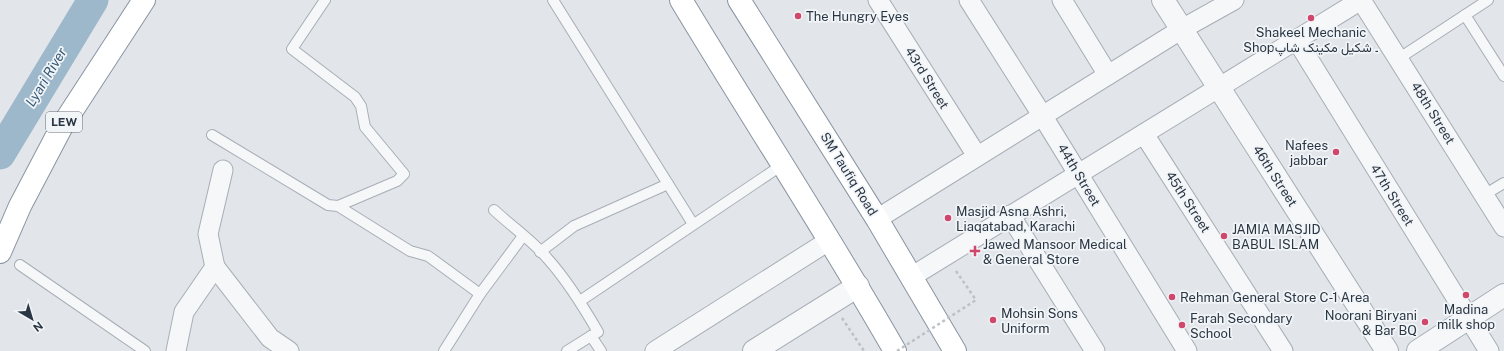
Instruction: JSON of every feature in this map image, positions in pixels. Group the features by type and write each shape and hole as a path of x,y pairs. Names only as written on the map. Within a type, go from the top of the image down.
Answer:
{"highway":[{"name":"LEW","path":"0,252 20,206 62,126 144,0"},
{"path":"682,0 830,240 896,351"},
{"name":"SM Taufiq Road","path":"739,0 877,220 955,351"}],"street":[{"name":"43rd Street","path":"878,0 977,156"},
{"name":"44th Street","path":"969,0 1042,115 1187,351"},
{"path":"1062,0 1108,75"},
{"name":"46th Street","path":"1163,0 1387,351"},
{"path":"877,220 1042,115 1182,29 1234,0"},
{"path":"911,277 1361,0"},
{"name":"48th Street","path":"1361,0 1504,227"},
{"name":"47th Street","path":"1296,39 1489,351"},
{"name":"45th Street","path":"1144,134 1283,351"},
{"path":"223,170 208,234 215,267 270,338 289,351"},
{"path":"1010,215 1095,351"},
{"path":"655,351 830,240"},
{"path":"176,351 184,312 215,267"},
{"path":"754,351 858,286"},
{"path":"1418,351 1504,295"}],"lane":[{"path":"325,0 292,49 355,97 361,106 365,127 404,174 397,181 338,206"},
{"path":"553,0 693,224"},
{"path":"1398,59 1488,0"},
{"path":"1465,15 1504,76"},
{"path":"212,135 328,205 338,206 410,251 428,256 480,294"},
{"path":"580,301 782,164"},
{"path":"1484,195 1504,183"},
{"path":"540,252 574,226 668,184"},
{"path":"494,210 546,257 580,301 598,332 567,351"},
{"path":"444,351 480,294 524,236"},
{"path":"20,265 67,299 145,351"},
{"path":"591,336 600,351"}],"path":[{"path":"896,351 976,300 957,272"},
{"path":"850,330 864,351"}],"waterway":[{"name":"Lyari River","path":"0,154 93,0"}],"place":[{"name":"The Hungry Eyes","path":"798,16"},
{"name":"Shakeel Mechanic Shop۔ شکیل مکینک شاپ","path":"1311,18"},
{"name":"Nafees jabbar","path":"1336,152"},
{"name":"Masjid Asna Ashri, Liaqatabad, Karachi","path":"948,218"},
{"name":"JAMIA MASJID BABUL ISLAM","path":"1224,236"},
{"name":"Jawed Mansoor Medical & General Store","path":"975,251"},
{"name":"Madina milk shop","path":"1466,295"},
{"name":"Rehman General Store C-1 Area","path":"1172,297"},
{"name":"Mohsin Sons Uniform","path":"993,320"},
{"name":"Noorani Biryani & Bar BQ","path":"1425,322"},
{"name":"Farah Secondary School","path":"1182,325"}]}
